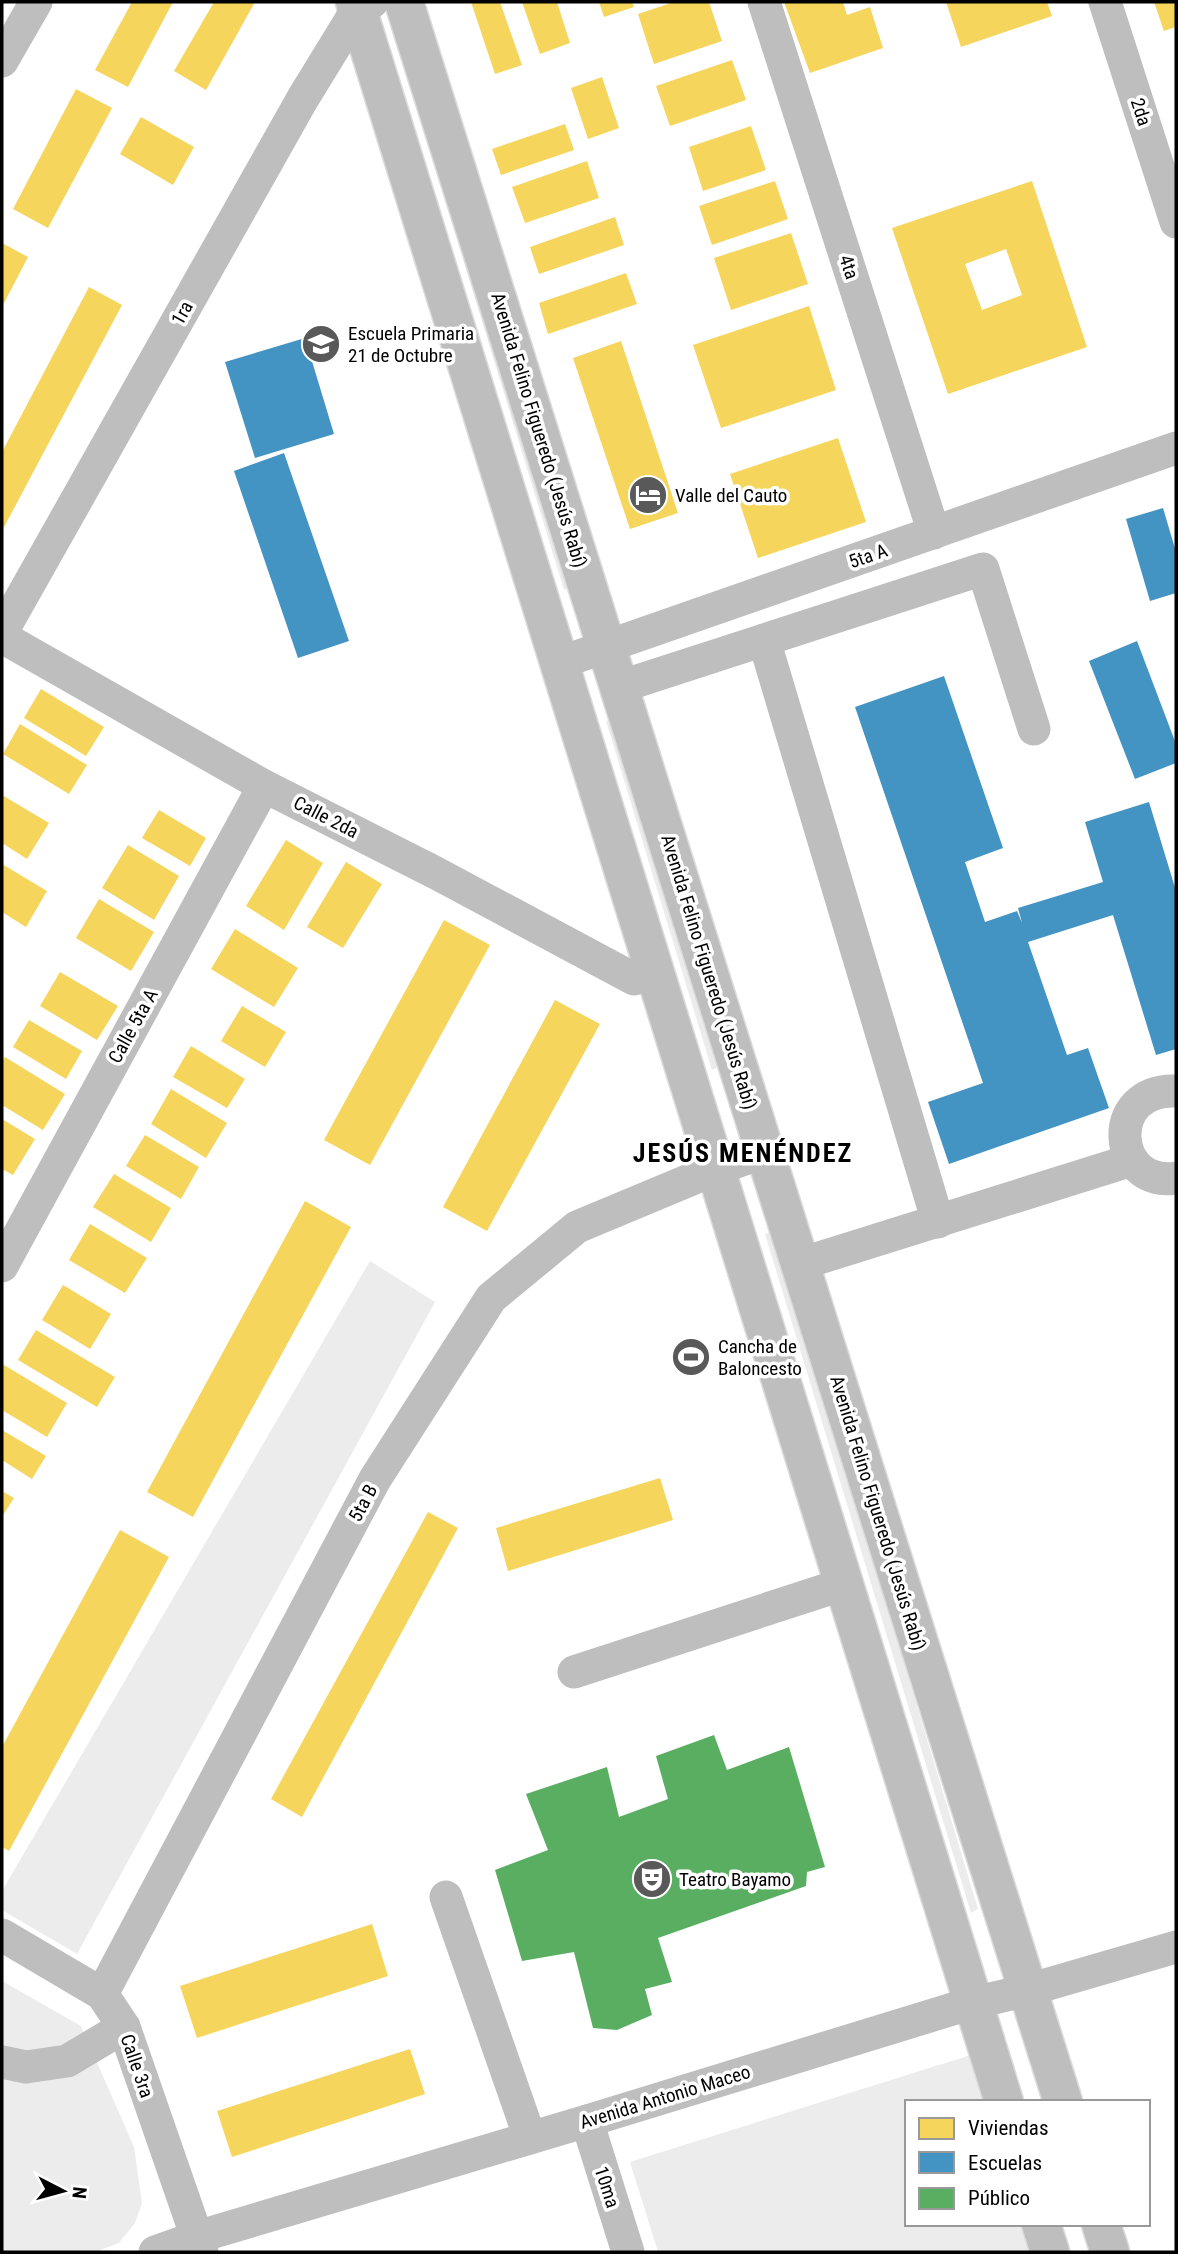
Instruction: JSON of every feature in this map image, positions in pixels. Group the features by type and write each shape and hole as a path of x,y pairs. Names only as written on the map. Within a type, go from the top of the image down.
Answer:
{"main road":[{"name":"Avenida Felino Figueredo (Jesús Rabí)","path":"404,2 1062,2100"},
{"path":"361,5 559,663 1003,2100"},
{"path":"1042,2226 1050,2252"},
{"path":"1102,2226 1110,2252"}],"street":[{"path":"2,61 36,2"},
{"name":"4ta","path":"764,2 934,533"},
{"name":"2da","path":"1105,2 1176,222"},
{"name":"1ra","path":"2,635 303,98 361,5"},
{"name":"5ta A","path":"559,663 1176,448"},
{"path":"619,687 983,569 1034,729"},
{"name":"Calle 2da","path":"2,635 264,786 436,873 634,979 654,971"},
{"path":"764,640 938,1222"},
{"name":"Calle 5ta A","path":"2,1266 264,786"},
{"path":"1176,1091 1149,1095 1136,1104 1128,1116 1124,1132 1132,1160 1141,1170 1153,1177 1176,1178"},
{"name":"5ta B","path":"102,1994 375,1479 491,1298 577,1227 765,1152"},
{"path":"800,1264 1132,1160"},
{"path":"574,1672 844,1584"},
{"path":"446,1897 530,2138"},
{"name":"Calle 3ra","path":"2,1935 102,1994 124,2027 200,2245"},
{"name":"Avenida Antonio Maceo","path":"155,2252 200,2245 530,2138 973,2003 1176,1947"},
{"path":"2,2062 26,2067 67,2061 124,2027"},
{"name":"10ma","path":"587,2122 628,2252"}],"shaded area":[{"path":"423,103 571,587 564,590 416,105"},
{"path":"612,719 718,1067 712,1070 606,721"},
{"path":"774,1231 978,1909 971,1913 765,1234"},
{"path":"370,1261 435,1302 77,1954 2,1910 2,1891"},
{"path":"2,1981 81,2026 134,2147 142,2203 135,2223 119,2243 95,2252 2,2252"},
{"path":"974,2054 988,2100 905,2100 905,2226 1028,2226 1036,2252 658,2252 630,2162"}],"building: Viviendas":[{"path":"132,2 173,2 128,87 95,70"},
{"path":"214,2 255,2 206,90 174,71"},
{"path":"471,2 500,2 522,65 495,74"},
{"path":"522,2 557,2 570,43 540,54"},
{"path":"599,2 632,2 634,7 604,17"},
{"path":"674,2 709,2 722,41 654,64 638,14"},
{"path":"784,2 843,2 847,15 870,7 883,48 810,73"},
{"path":"946,2 1047,2 1052,16 961,47"},
{"path":"1154,2 1176,2 1176,27 1164,31"},
{"path":"732,60 746,100 670,126 656,86"},
{"path":"602,77 619,128 588,139 571,88"},
{"path":"76,89 112,108 48,228 13,209"},
{"path":"141,117 194,147 173,185 120,154"},
{"path":"565,124 574,150 501,175 492,149"},
{"path":"751,126 766,170 703,191 689,147"},
{"path":"587,161 599,198 525,223 512,187"},
{"path":"775,181 788,219 712,245 699,206"},
{"path":"1032,181 1087,347 948,394 892,228","holes":["1006,249 1022,295 982,310 965,264"]},
{"path":"615,217 624,245 539,274 530,247"},
{"path":"791,233 808,284 731,310 714,258"},
{"path":"2,243 28,257 2,307"},
{"path":"626,273 637,304 548,334 539,303"},
{"path":"89,287 122,305 2,531 2,452"},
{"path":"809,306 836,390 721,428 693,345"},
{"path":"621,341 678,513 630,529 573,358"},
{"path":"838,438 866,522 758,558 730,474"},
{"path":"41,689 104,727 86,756 24,718"},
{"path":"20,724 87,765 69,794 3,754"},
{"path":"2,795 49,823 27,859 2,843"},
{"path":"159,810 206,838 190,866 142,838"},
{"path":"286,840 323,863 284,930 246,906"},
{"path":"128,845 179,876 154,920 102,888"},
{"path":"346,862 382,884 343,948 307,927"},
{"path":"2,864 47,891 26,927 2,912"},
{"path":"99,899 154,932 131,971 76,938"},
{"path":"444,920 490,945 370,1165 324,1140"},
{"path":"235,929 298,968 274,1007 211,969"},
{"path":"60,972 118,1006 97,1040 40,1006"},
{"path":"555,1000 600,1024 487,1231 443,1207"},
{"path":"242,1006 286,1032 265,1067 221,1041"},
{"path":"29,1020 82,1051 66,1079 13,1047"},
{"path":"191,1046 245,1079 227,1108 173,1077"},
{"path":"5,1057 65,1094 43,1130 2,1105 2,1062"},
{"path":"171,1089 227,1123 206,1158 151,1124"},
{"path":"2,1119 35,1139 13,1175 2,1169"},
{"path":"145,1135 199,1167 181,1199 126,1166"},
{"path":"114,1174 171,1208 151,1242 93,1207"},
{"path":"305,1201 351,1227 193,1517 147,1492"},
{"path":"90,1224 147,1258 125,1293 69,1260"},
{"path":"63,1285 111,1314 90,1349 42,1320"},
{"path":"36,1330 115,1377 97,1407 18,1360"},
{"path":"4,1365 67,1403 47,1437 2,1410"},
{"path":"2,1430 46,1456 32,1479 2,1460"},
{"path":"660,1478 673,1520 508,1571 496,1528"},
{"path":"2,1491 14,1498 2,1517"},
{"path":"428,1512 458,1528 302,1817 271,1799"},
{"path":"120,1530 169,1557 9,1851 2,1847 2,1747"},
{"path":"372,1924 388,1976 197,2038 180,1986"},
{"path":"410,2049 425,2094 232,2157 217,2111"}],"building: Escuelas":[{"path":"305,338 334,434 255,458 225,362"},
{"path":"284,453 349,641 298,658 234,471"},
{"path":"1163,508 1176,552 1176,593 1150,601 1126,519"},
{"path":"1137,641 1176,744 1176,763 1135,779 1089,661"},
{"path":"944,676 1003,848 965,862 985,922 1017,911 1022,923 1018,908 1103,882 1085,822 1149,802 1176,891 1176,1049 1156,1055 1113,915 1028,942 1067,1055 1088,1048 1109,1108 949,1164 928,1102 983,1083 855,707"}],"building: Público":[{"name":"Teatro Bayamo","path":"714,1735 727,1770 789,1747 825,1867 807,1872 806,1886 658,1938 672,1982 645,1989 652,2015 617,2030 593,2028 574,1952 522,1961 495,1870 548,1850 526,1794 607,1767 619,1817 668,1799 656,1756"}],"place":[{"name":"Escuela Primaria 21 de Octubre","path":"321,344"},
{"name":"Valle del Cauto","path":"648,495"},
{"name":"Cancha de Baloncesto","path":"691,1357"},
{"name":"Teatro Bayamo","path":"652,1879"}],"district":[{"name":"JESÚS MENÉNDEZ","path":"743,1153"}]}
